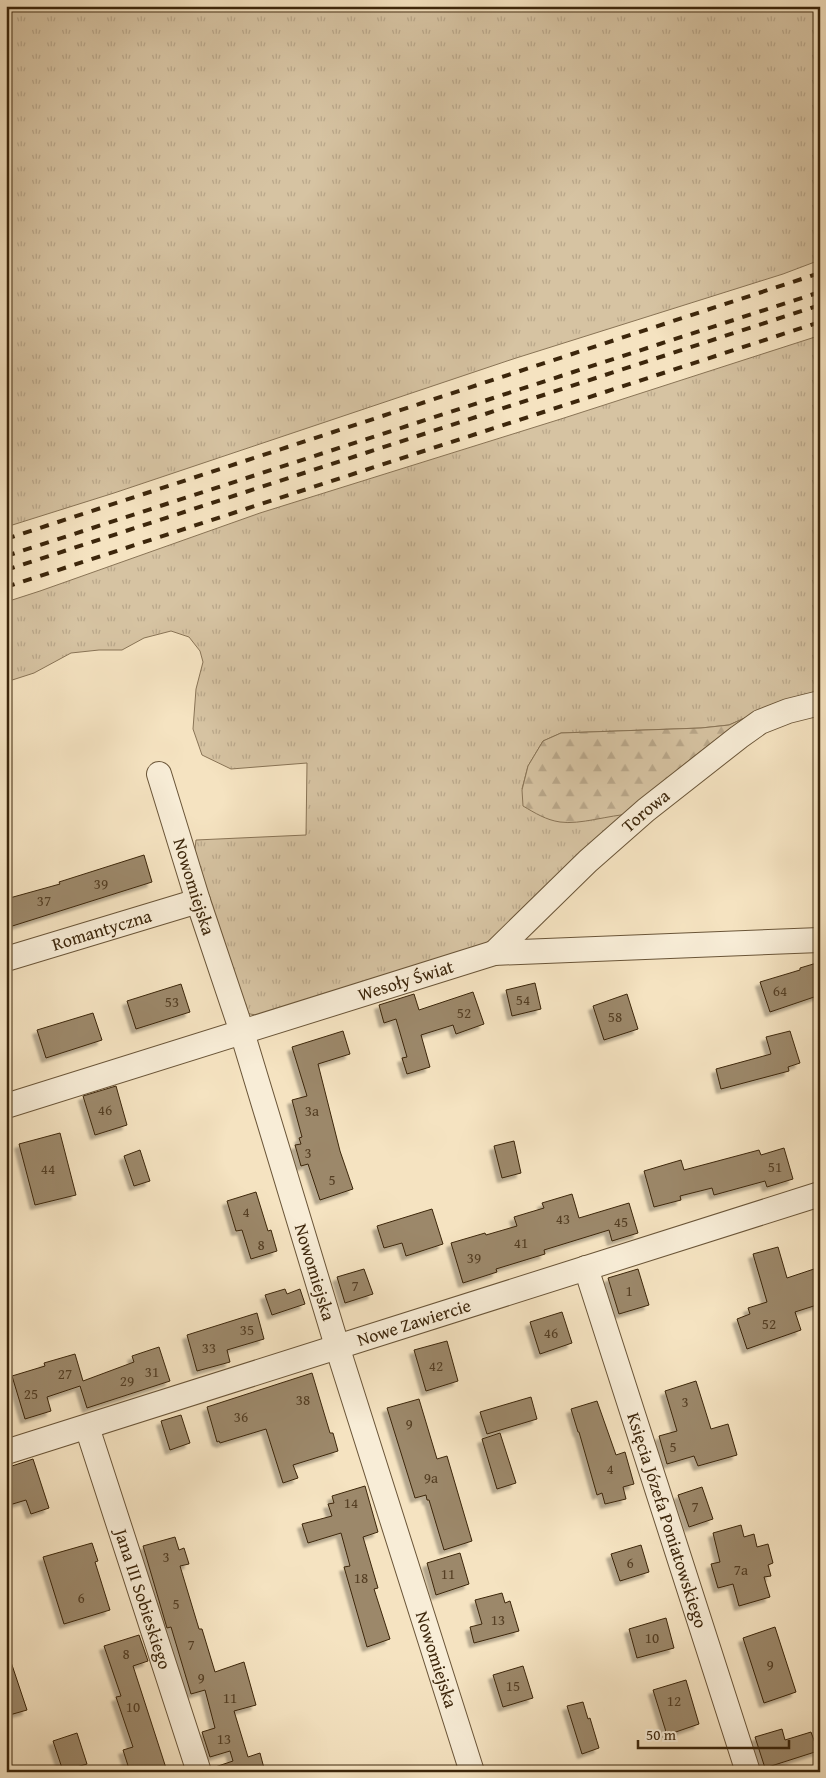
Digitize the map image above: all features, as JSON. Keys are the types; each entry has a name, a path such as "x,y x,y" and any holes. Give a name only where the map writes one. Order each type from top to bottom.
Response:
{"street":[{"name":"Torowa","path":"494,953 588,860 646,810 739,737 767,719 788,711 820,703"},
{"name":"Nowomiejska","path":"159,774 198,901 242,1032 337,1346 472,1772"},
{"name":"Romantyczna","path":"6,959 198,901"},
{"name":"Wesoły Świat","path":"6,1106 494,953 820,940"},
{"name":"Nowe Zawiercie","path":"6,1452 820,1194"},
{"name":"Księcia Józefa Poniatowskiego","path":"586,1268 748,1772"},
{"name":"Jana III Sobieskiego","path":"87,1426 199,1772"}],"green space":[{"path":"6,6 820,6 820,260 783,274 513,359 114,493 6,527"},
{"path":"815,337 820,338 820,696 765,709 729,725 701,728 561,733 543,741 528,766 522,789 586,820 615,814 631,814 503,936 479,947 263,1016 250,1014 242,1009 199,871 195,849 196,840 306,835 307,763 231,769 202,755 193,729 196,689 203,662 200,651 189,637 171,631 144,638 122,650 71,653 34,673 6,682 6,602 260,513"},
{"path":"747,717 686,762 631,814 568,823 545,818 523,806 522,790 528,766 543,741 561,733 701,728 729,725"}],"building":[{"path":"144,855 152,882 6,928 6,899 60,884 59,882"},
{"path":"820,962 820,995 770,1012 760,982"},
{"path":"535,983 541,1009 512,1016 506,990"},
{"path":"181,984 190,1012 136,1029 127,1001"},
{"path":"473,992 484,1024 456,1034 453,1025 421,1035 430,1067 407,1074 402,1058 407,1057 396,1019 384,1023 379,1005 414,994 419,1010"},
{"path":"627,994 638,1029 604,1040 593,1006"},
{"path":"93,1013 102,1040 46,1058 37,1030"},
{"path":"343,1031 350,1054 318,1064 340,1151 353,1189 320,1200 308,1164 301,1166 295,1145 301,1144 299,1138 302,1137 292,1100 307,1096 292,1047"},
{"path":"790,1031 800,1063 788,1067 789,1071 721,1089 716,1069 771,1054 766,1037"},
{"path":"116,1086 127,1125 95,1135 83,1096"},
{"path":"60,1133 76,1195 35,1205 19,1144"},
{"path":"514,1141 521,1173 502,1178 494,1146"},
{"path":"784,1148 793,1179 767,1187 765,1181 714,1195 712,1188 680,1196 681,1200 654,1207 644,1171 681,1160 684,1170 759,1150 761,1155"},
{"path":"140,1150 150,1181 134,1186 124,1156"},
{"path":"256,1192 268,1231 271,1230 277,1251 251,1259 242,1230 236,1231 227,1201"},
{"path":"572,1194 579,1218 629,1203 638,1233 612,1241 609,1230 544,1250 545,1254 496,1269 497,1272 463,1283 451,1243 517,1226 514,1217 544,1208 542,1203"},
{"path":"432,1209 443,1244 406,1256 402,1243 384,1248 377,1226"},
{"path":"778,1247 787,1278 820,1267 820,1304 795,1312 801,1330 747,1349 737,1319 750,1314 748,1308 767,1302 753,1254"},
{"path":"364,1269 373,1294 345,1303 337,1277"},
{"path":"638,1269 649,1305 619,1314 608,1278"},
{"path":"285,1289 287,1294 300,1289 305,1304 272,1315 265,1295"},
{"path":"562,1312 572,1343 540,1354 530,1322"},
{"path":"257,1313 264,1339 227,1350 230,1362 197,1371 187,1335"},
{"path":"447,1341 458,1381 426,1391 414,1350"},
{"path":"159,1347 170,1381 87,1408 80,1386 47,1397 51,1411 25,1419 12,1376 45,1366 44,1363 75,1354 83,1381 134,1362 132,1356"},
{"path":"312,1373 330,1433 333,1433 338,1451 293,1465 298,1478 283,1483 266,1429 220,1443 219,1441 217,1442 207,1407"},
{"path":"696,1381 711,1429 728,1424 737,1455 698,1466 694,1456 667,1464 659,1436 677,1431 665,1391"},
{"path":"531,1397 537,1419 487,1434 480,1412"},
{"path":"419,1399 437,1459 447,1456 472,1541 444,1550 429,1500 427,1500 426,1495 415,1498 387,1408"},
{"path":"597,1401 616,1455 625,1452 634,1484 623,1487 626,1499 605,1504 602,1493 597,1495 571,1409"},
{"path":"181,1415 190,1443 170,1450 161,1421"},
{"path":"500,1433 516,1483 497,1489 482,1439"},
{"path":"33,1459 49,1508 31,1514 26,1500 6,1506 6,1468"},
{"path":"365,1486 378,1532 363,1537 378,1588 374,1589 390,1639 367,1647 344,1567 350,1566 341,1533 308,1543 302,1524 332,1516 328,1504 334,1503 332,1496"},
{"path":"702,1487 713,1519 689,1527 678,1495"},
{"path":"741,1525 744,1537 754,1534 757,1547 768,1544 773,1563 768,1565 771,1576 764,1577 770,1597 739,1606 733,1584 718,1588 711,1564 720,1562 713,1533"},
{"path":"175,1537 179,1550 184,1548 189,1564 180,1566 199,1629 202,1629 215,1672 244,1662 256,1705 234,1711 248,1757 260,1753 265,1772 213,1772 212,1768 233,1761 230,1751 210,1757 202,1732 215,1728 205,1690 191,1694 171,1627 167,1628 143,1546"},
{"path":"92,1543 98,1561 95,1562 110,1610 64,1624 43,1557"},
{"path":"641,1545 649,1572 620,1581 611,1554"},
{"path":"460,1553 469,1584 436,1595 427,1563"},
{"path":"502,1593 505,1603 510,1601 519,1631 474,1643 470,1627 482,1624 475,1600"},
{"path":"666,1618 674,1648 637,1658 629,1629"},
{"path":"775,1627 796,1692 764,1703 743,1638"},
{"path":"139,1635 148,1661 133,1666 166,1768 153,1772 130,1772 123,1750 133,1747 116,1697 121,1696 104,1646"},
{"path":"10,1659 27,1710 6,1716 6,1660"},
{"path":"523,1666 533,1698 503,1707 493,1675"},
{"path":"686,1680 699,1724 667,1735 653,1690"},
{"path":"583,1702 599,1748 582,1754 567,1706"},
{"path":"782,1729 785,1740 811,1732 818,1751 765,1768 755,1737"},
{"path":"77,1733 87,1764 63,1771 53,1741"}],"railway":[{"path":"6,539 820,273"},
{"path":"6,556 820,292"},
{"path":"6,570 820,305"},
{"path":"6,587 820,322"}]}
